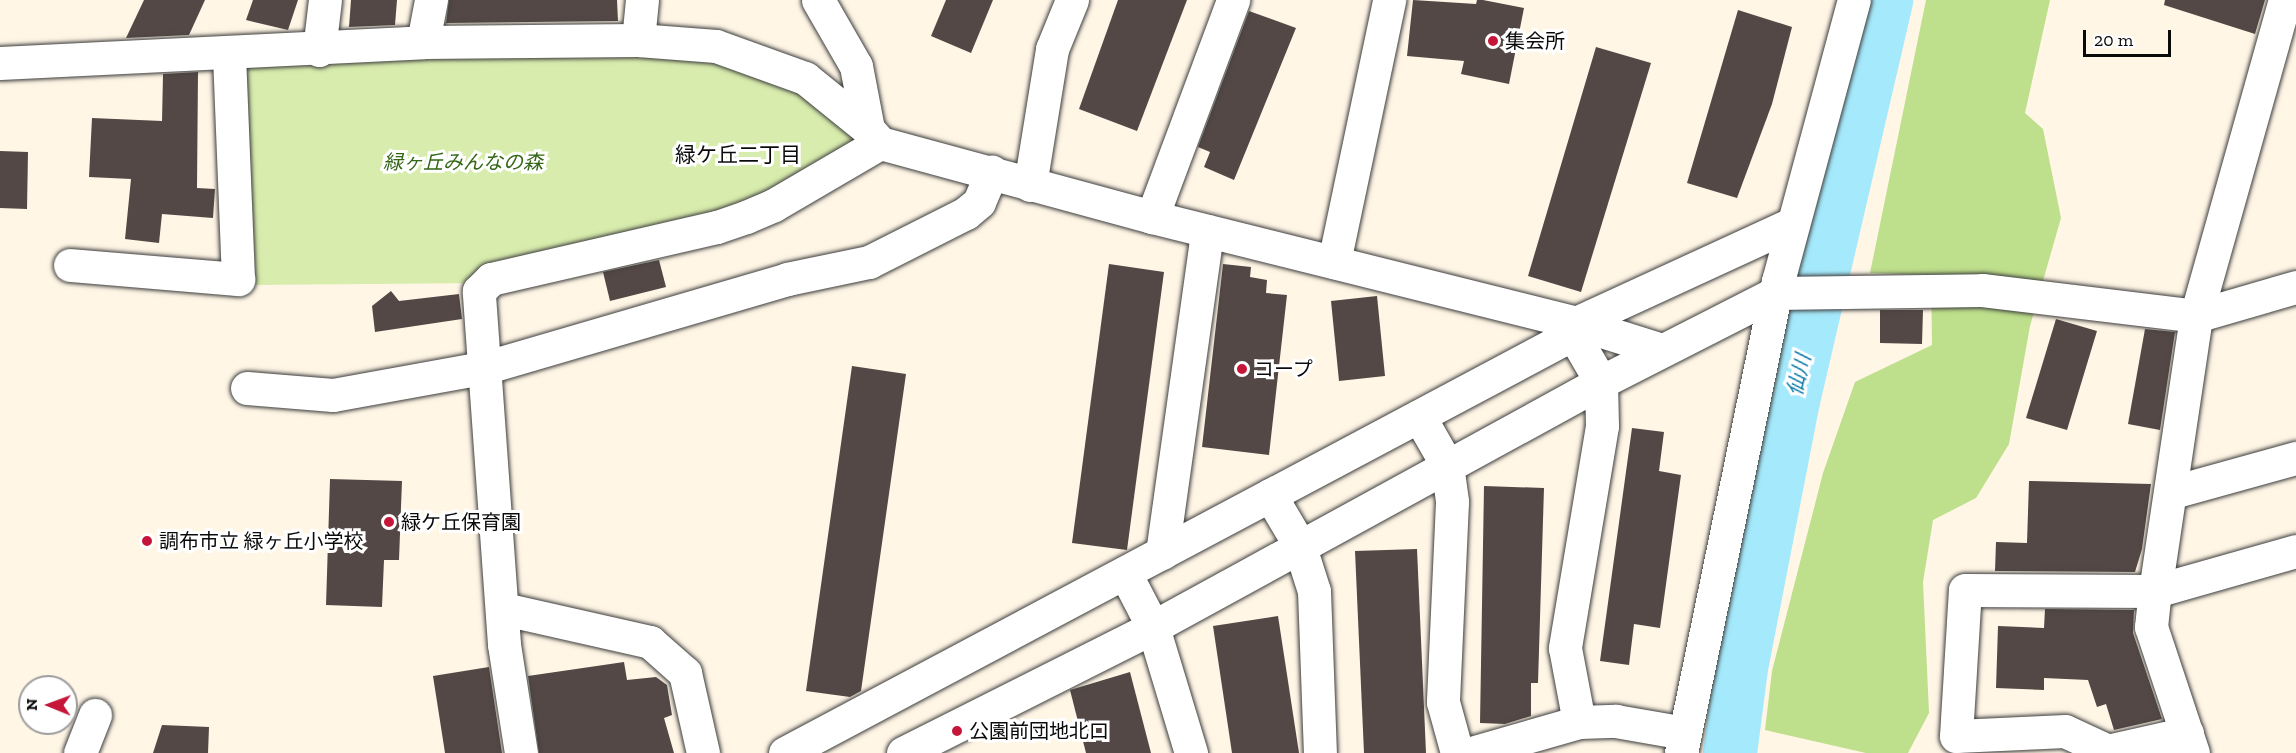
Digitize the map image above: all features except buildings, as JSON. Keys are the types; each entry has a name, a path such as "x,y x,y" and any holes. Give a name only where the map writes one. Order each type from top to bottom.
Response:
{"street":[{"path":"319,50 325,0"},
{"path":"423,42 430,0"},
{"path":"638,40 642,0"},
{"path":"818,0 856,66 874,136"},
{"path":"1030,185 1052,49 1072,0"},
{"path":"1152,218 1233,0"},
{"path":"1334,262 1389,0"},
{"path":"1490,751 1579,722 1616,721 1692,748 1789,293 1793,223 1854,0"},
{"path":"2285,0 2196,316 2173,492 2155,591 2151,627 2190,743 2108,751 2065,731 1956,736 1965,590 2155,591 2296,551"},
{"path":"0,63 319,50 423,42 638,40 716,46 780,67 822,90 874,136 1030,185 1152,218 1334,262 1662,350"},
{"path":"70,265 238,279 229,54"},
{"path":"521,753 504,644 504,609 487,367 479,291 491,279 717,227 774,205 874,136"},
{"path":"247,388 333,395 487,367 787,279 869,262 966,213 979,202 992,172"},
{"path":"785,753 1419,416 1574,328 1793,223"},
{"path":"1162,553 1207,231"},
{"path":"903,753 1153,627 1299,544 1662,350 1789,293 1982,290 2196,316 2296,287"},
{"path":"1574,328 1601,382 1602,426 1565,648 1579,722"},
{"path":"1419,416 1447,465 1452,502 1443,702 1457,753"},
{"path":"2173,492 2296,458"},
{"path":"1270,495 1299,544 1314,591 1320,753"},
{"path":"1125,573 1153,627 1191,753"},
{"path":"504,609 650,642 686,673 703,753"},
{"path":"80,753 95,715"}],"green space":[{"path":"1926,0 2050,0 2025,113 2043,129 2061,218 2030,326 2009,444 1976,498 1933,520 1923,582 1929,713 1908,753 1866,753 1765,730 1772,671 1823,473 1855,382 1932,345 1931,275 1870,273"},
{"name":"緑ヶ丘みんなの森","path":"716,46 868,129 774,205 486,283 244,285 229,54"}],"waterway":[{"name":"仙川","path":"1730,753 1741,668 1793,401 1886,0"}],"place":[{"name":"集会所","path":"1493,41"},
{"name":"コープ","path":"1242,369"},
{"name":"緑ケ丘保育園","path":"389,522"},
{"name":"調布市立 緑ヶ丘小学校","path":"147,541"},
{"name":"公園前団地北口","path":"957,731"}],"district":[{"name":"緑ケ丘二丁目","path":"738,155"}]}
